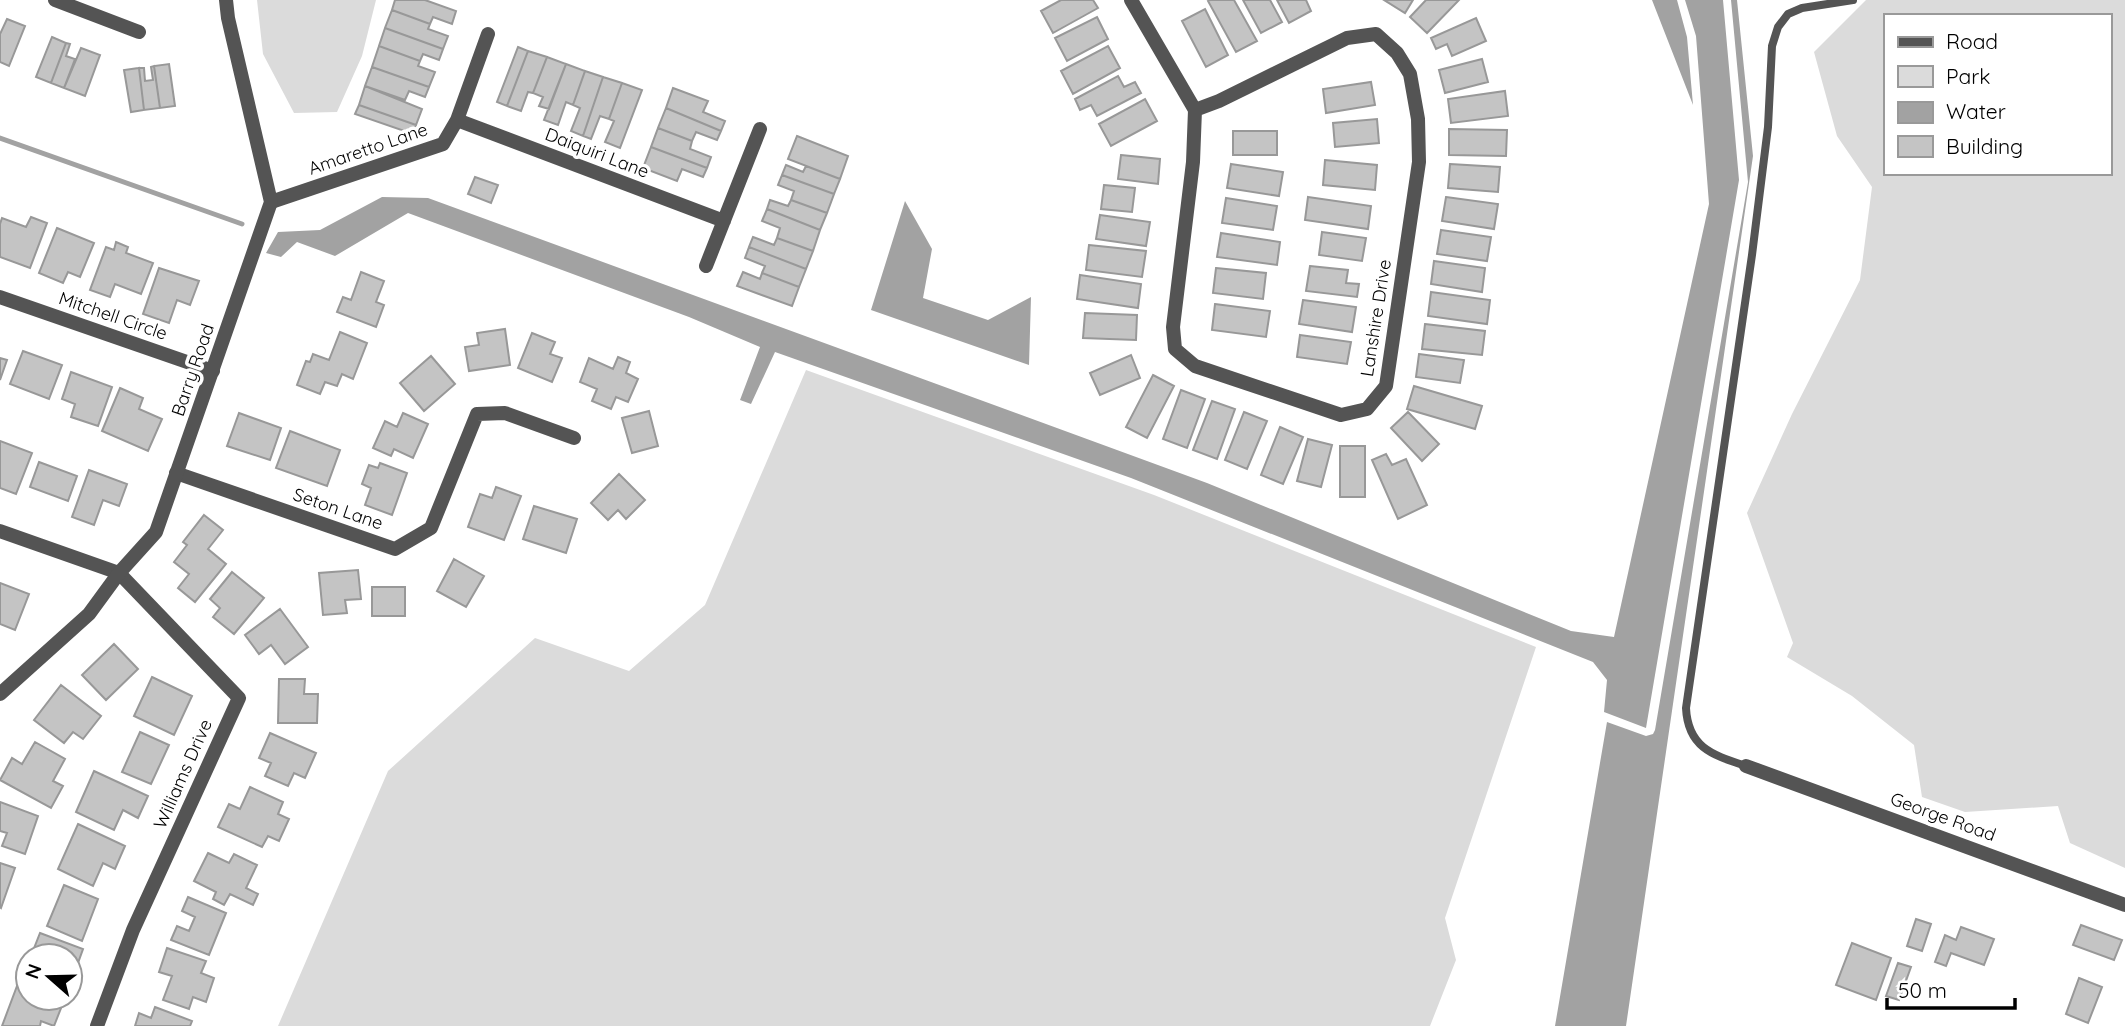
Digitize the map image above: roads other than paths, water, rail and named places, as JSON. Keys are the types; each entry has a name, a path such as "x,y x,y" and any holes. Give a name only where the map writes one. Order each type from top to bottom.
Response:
{"street":[{"path":"55,0 139,32"},
{"path":"226,0 271,202"},
{"path":"1131,0 1195,110"},
{"name":"Amaretto Lane","path":"271,202 443,144 457,120 488,34"},
{"name":"Lanshire Drive","path":"1376,34 1397,52 1404,63 1410,74 1418,119 1419,162 1386,386 1367,409 1341,415 1195,366 1175,349 1173,327 1194,162 1195,110 1219,101 1347,38 1376,34"},
{"name":"Daiquiri Lane","path":"457,120 724,222"},
{"path":"706,266 760,129"},
{"name":"Barry Road","path":"0,694 89,614 119,573 156,532 271,202"},
{"name":"Mitchell Circle","path":"0,297 213,371"},
{"name":"Seton Lane","path":"176,473 395,549 430,528 477,414 505,413 574,438"},
{"path":"0,531 119,573"},
{"name":"Williams Drive","path":"97,1026 133,930 239,698 119,573"},
{"name":"George Road","path":"1746,766 2125,905"}],"lane":[{"path":"1746,766 1721,758 1701,747 1687,725 1686,708 1752,255 1768,127 1772,46 1778,27 1788,14 1802,8 1853,0"}],"water":[{"path":"1652,0 1677,0 1687,37 1693,105"},
{"path":"1685,0 1723,0 1739,180 1646,728 1604,712 1607,680 1593,662 1131,478 775,352 751,404 740,400 760,347 689,317 408,213 335,256 297,242 281,257 266,253 278,232 320,230 382,197 428,198 1207,483 1571,631 1614,637 1709,204 1696,36"},
{"path":"1731,0 1737,0 1753,156 1626,1026 1555,1026 1607,722 1646,736 1653,734 1655,730 1748,182"},
{"path":"905,201 932,249 923,298 988,320 1031,297 1029,365 871,310"}],"waterway":[{"path":"0,138 242,224"}]}
